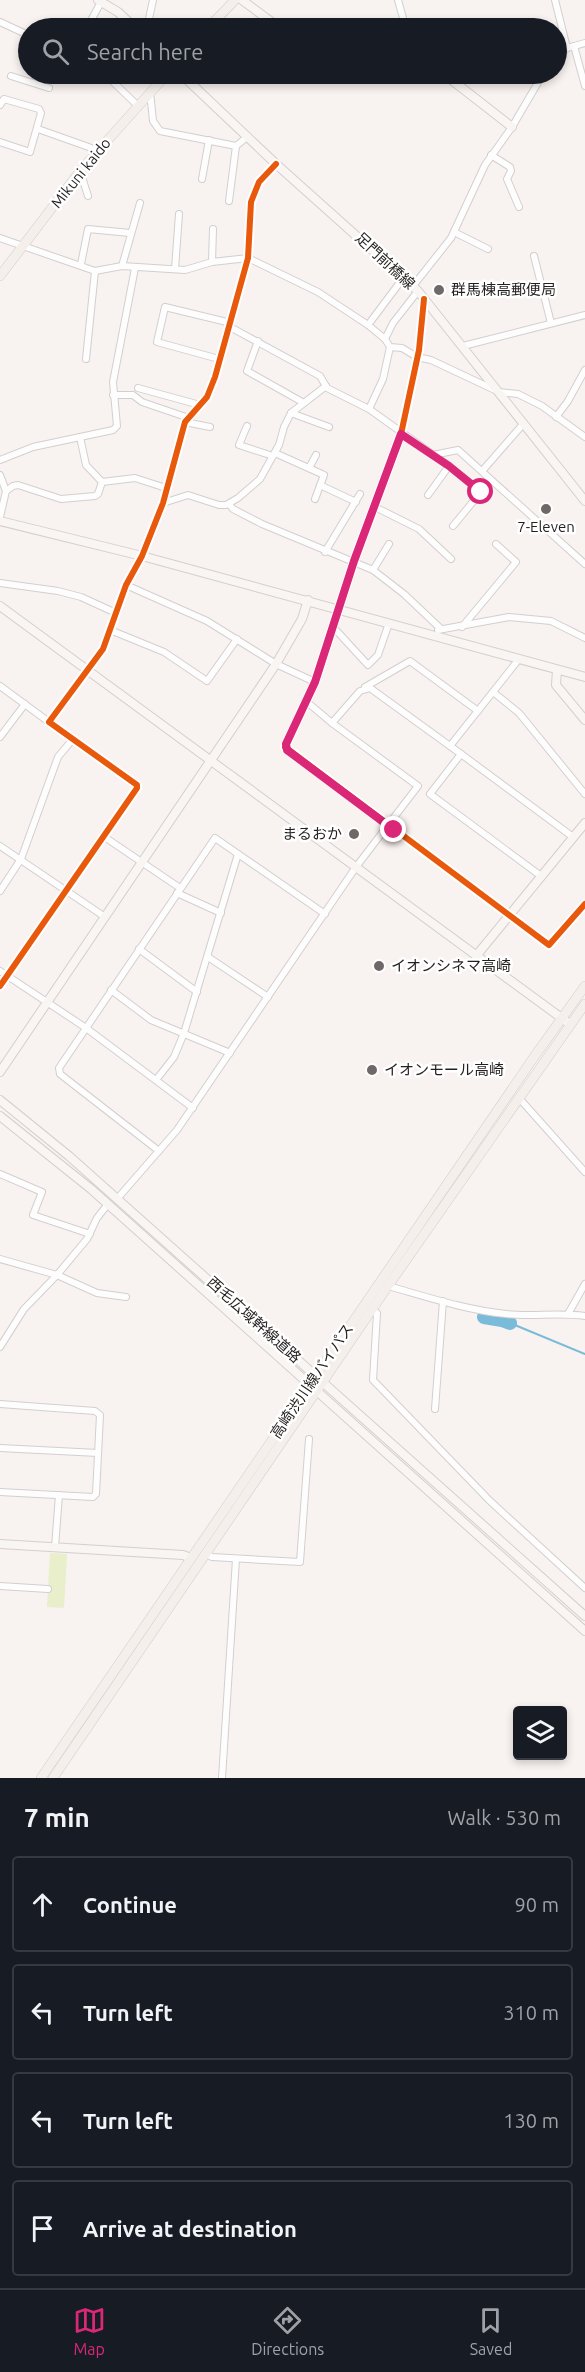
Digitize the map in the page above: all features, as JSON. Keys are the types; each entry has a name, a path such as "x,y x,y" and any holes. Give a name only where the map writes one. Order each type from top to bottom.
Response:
{"main road":[{"path":"217,18 234,0"},
{"name":"Mikuni kaido","path":"0,276 80,171 158,84"},
{"name":"高崎渋川線バイパス","path":"52,1778 519,1098 585,986"},
{"name":"高崎渋川線バイパス","path":"41,1778 316,1375 565,1021 585,1004"}],"street":[{"path":"149,18 153,0"},
{"path":"242,0 264,18"},
{"path":"398,0 403,18"},
{"path":"555,0 561,18"},
{"path":"92,18 100,1 124,18"},
{"path":"0,22 18,30"},
{"path":"567,38 585,86"},
{"path":"567,49 585,43"},
{"path":"11,76 18,78"},
{"path":"38,84 49,88"},
{"path":"116,84 138,105"},
{"name":"足門前橋線","path":"191,84 276,164 416,289 585,501"},
{"path":"457,84 512,127"},
{"path":"385,339 393,323 442,253 491,155 512,127 537,84"},
{"path":"150,92 153,121 160,131 236,146"},
{"path":"0,105 4,99 39,109 41,113 30,152 0,142"},
{"path":"38,129 98,150"},
{"path":"229,201 236,146 247,137"},
{"path":"202,179 209,140"},
{"path":"491,155 510,167 511,171 507,179 519,207"},
{"path":"49,722 104,649 126,585 142,556 163,503 187,420 211,387 248,258 251,202 259,182 276,164"},
{"path":"80,171 88,196"},
{"path":"122,266 140,203"},
{"path":"175,269 179,214"},
{"path":"81,264 88,229 130,233"},
{"path":"212,262 213,229"},
{"path":"454,232 488,249"},
{"path":"0,238 22,247 81,264 95,271 122,266 184,270 212,262 248,258 318,292 385,339 390,347 383,380 369,409"},
{"path":"534,256 551,323"},
{"path":"0,460 33,447 113,430 117,426 113,395 116,361 135,268"},
{"path":"86,358 95,271"},
{"path":"368,325 404,277"},
{"path":"424,299 417,357 401,434 354,561 315,682 285,747 549,945 585,904"},
{"path":"219,359 157,342 165,307 230,325 320,376 326,386 369,409 449,466 481,492 453,525"},
{"path":"463,346 585,315"},
{"path":"258,341 247,371 304,403"},
{"path":"390,347 402,348 417,357 431,360 499,392 518,394 542,406 585,437"},
{"path":"556,417 568,401 585,370"},
{"path":"163,503 188,495 219,505 229,504 260,479 274,454 291,413 326,386"},
{"path":"138,388 200,405"},
{"path":"113,395 133,395 142,402 210,427"},
{"path":"291,413 329,427"},
{"path":"483,470 524,423"},
{"path":"247,426 239,445 274,454 324,475 315,499"},
{"path":"80,437 86,465 102,482"},
{"path":"433,455 458,450 483,470 585,564"},
{"path":"309,468 316,455"},
{"path":"428,495 449,466"},
{"path":"0,476 6,491 0,519 389,623 437,632 519,659 585,677"},
{"path":"102,482 135,478 166,488"},
{"path":"6,491 18,485 61,499 95,496 102,482"},
{"path":"320,485 356,502"},
{"path":"325,552 360,494"},
{"path":"229,504 233,509 252,519 325,552 373,570 404,594 437,632"},
{"path":"374,506 419,529 451,559"},
{"path":"373,570 389,544"},
{"path":"462,627 516,562 496,544"},
{"path":"0,584 58,591 81,597 116,614"},
{"path":"126,585 207,621 276,664 315,682"},
{"path":"0,1072 276,664 302,619 308,600"},
{"path":"0,606 565,1021"},
{"path":"437,632 509,617 551,621 585,638"},
{"path":"334,628 368,665 378,655 389,623"},
{"path":"110,630 164,652 207,681 237,639"},
{"path":"450,746 519,659"},
{"path":"332,723 365,688 410,661 478,711"},
{"path":"557,670 556,685 585,720"},
{"path":"0,686 137,785 0,986"},
{"path":"365,688 374,689 573,837"},
{"path":"493,692 519,713 585,794"},
{"path":"117,1199 193,1108 356,867 418,786 307,702"},
{"path":"0,737 25,704"},
{"path":"0,891 21,859 58,757 73,739"},
{"path":"461,754 430,794 541,876"},
{"path":"476,956 585,823"},
{"path":"104,836 178,890 221,913"},
{"path":"159,1151 60,1074 59,1068 214,838 325,914"},
{"path":"0,846 105,917"},
{"path":"156,1080 174,1058 184,1033 238,854"},
{"path":"139,949 197,992"},
{"path":"208,957 268,996"},
{"path":"0,971 86,1028 193,1108"},
{"path":"111,990 151,1020 230,1053"},
{"path":"519,1098 585,1172"},
{"name":"西毛広域幹線道路","path":"0,1100 69,1156 585,1616"},
{"name":"西毛広域幹線道路","path":"0,1116 108,1204 585,1631"},
{"path":"0,1174 42,1192 33,1215 90,1234"},
{"path":"0,1347 24,1309 57,1275 90,1234 97,1218 108,1204"},
{"path":"0,1259 57,1275 97,1293 126,1297"},
{"path":"568,1314 585,1284"},
{"path":"388,1286 492,1313 585,1316"},
{"path":"435,1409 442,1301"},
{"path":"372,1309 377,1313 373,1380 490,1501 585,1588"},
{"path":"0,1404 97,1411 100,1415 96,1494 93,1497 0,1492"},
{"path":"206,1554 212,1557 300,1562 309,1439"},
{"path":"0,1448 98,1453"},
{"path":"55,1547 59,1496"},
{"path":"0,1544 183,1554 191,1558"},
{"path":"222,1778 236,1559"},
{"path":"577,1580 585,1581"},
{"path":"0,1586 48,1588"}],"green space":[{"path":"50,1553 67,1554 64,1608 47,1607"}],"waterway":[{"path":"484,1317 510,1323"},
{"path":"510,1323 585,1354"}],"cycle path":[{"path":"0,986 137,788 137,785 49,722 103,649 126,585 142,556 163,503 185,422 207,397 215,377 248,258 251,202 259,182 276,164"},
{"path":"424,299 419,350 401,434 354,561 315,682 285,747 549,945 585,904"}],"place":[{"name":"群馬棟高郵便局","path":"439,290"},
{"name":"7-Eleven","path":"546,509"},
{"name":"まるおか","path":"354,834"},
{"name":"イオンシネマ高崎","path":"379,966"},
{"name":"イオンモール高崎","path":"372,1070"}],"route":[{"path":"394,830 285,747 315,682 354,561 401,434 449,466 481,492"}]}
